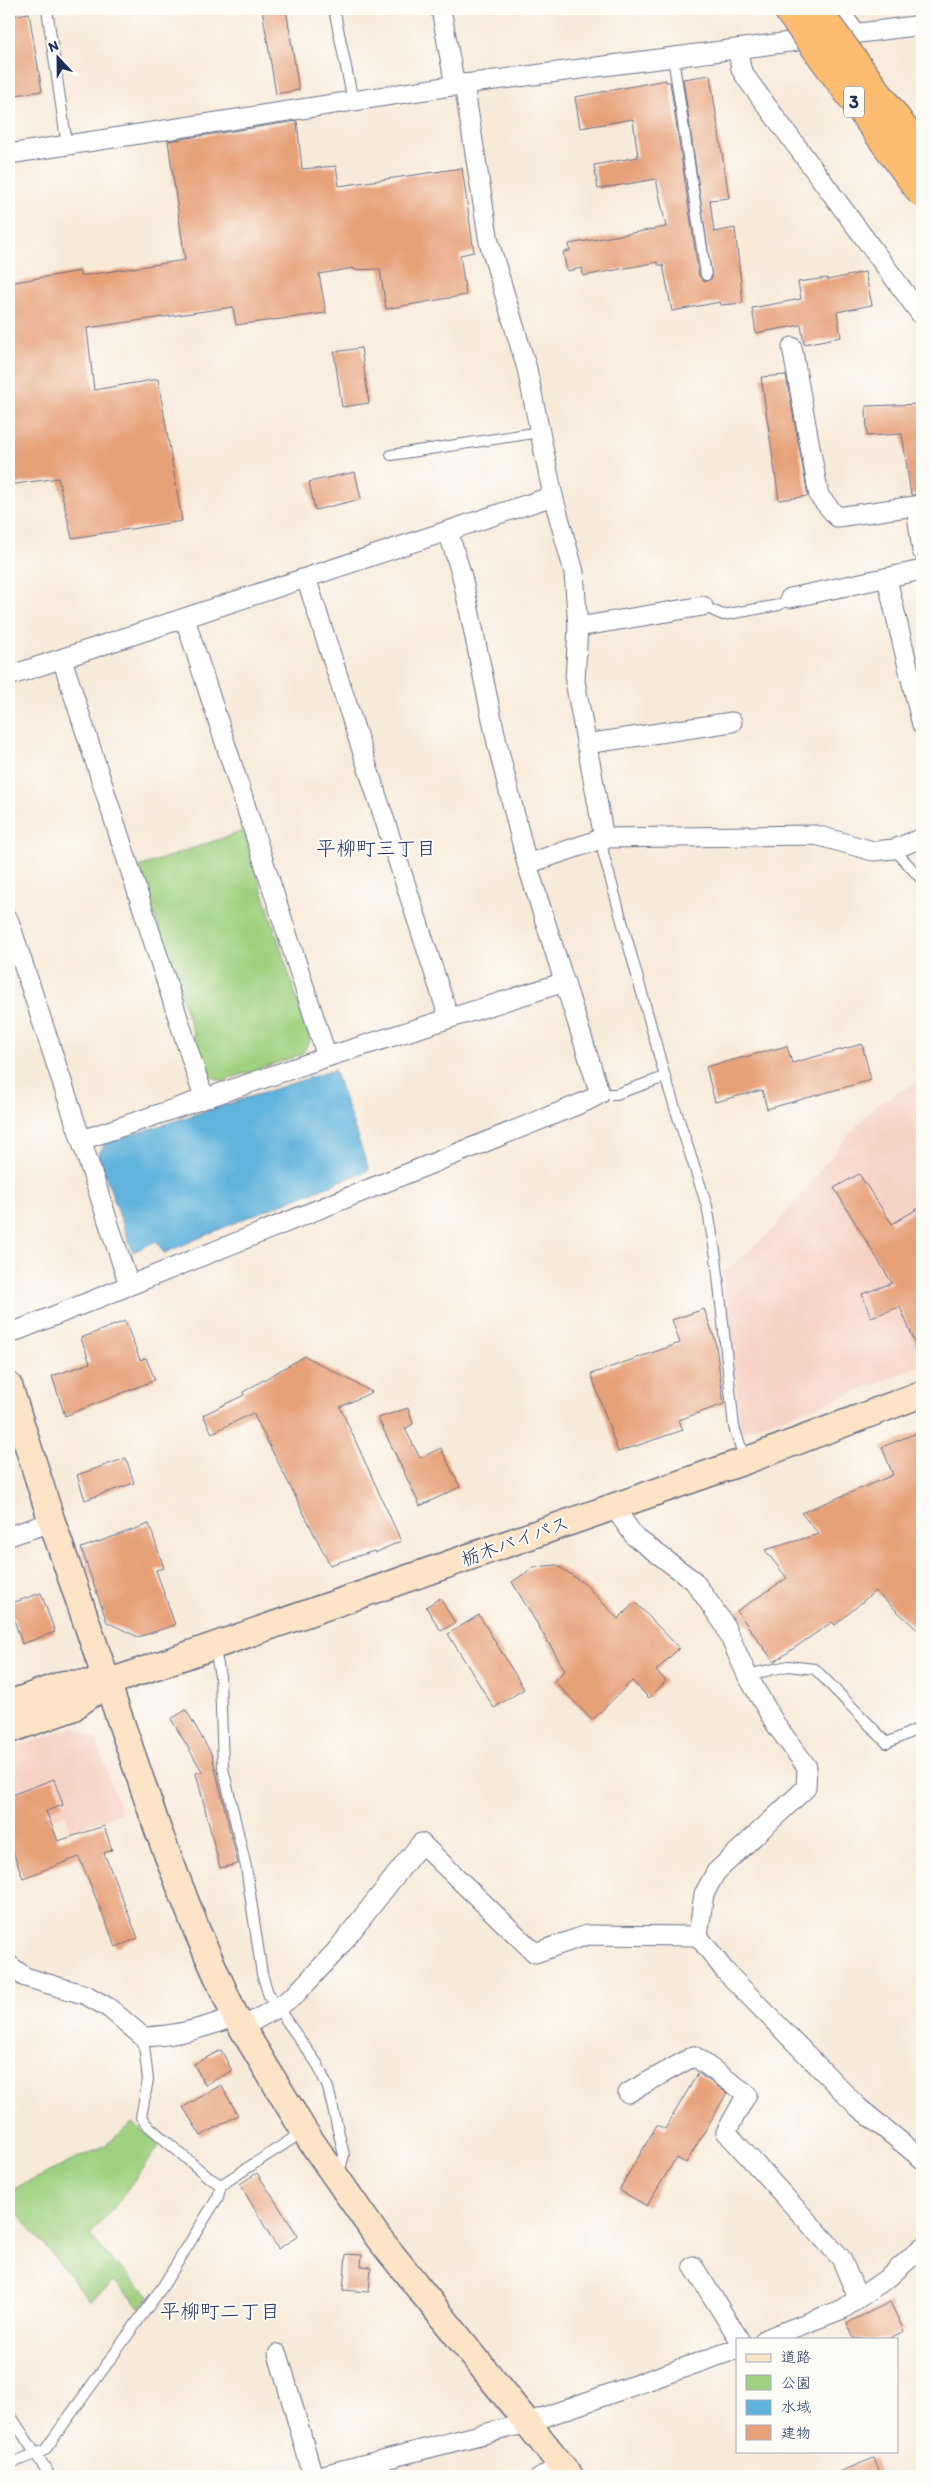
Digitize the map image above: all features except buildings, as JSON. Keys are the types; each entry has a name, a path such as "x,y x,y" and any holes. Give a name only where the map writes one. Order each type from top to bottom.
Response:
{"main road":[{"name":"3","path":"787,9 922,194"},
{"path":"816,9 922,153"}],"street":[{"path":"441,9 460,85 488,242 527,369 553,496 574,572 578,627 575,682 604,838"},
{"path":"838,9 856,34"},
{"path":"9,154 460,85 922,24 919,9"},
{"path":"738,49 741,69 747,79 922,316"},
{"path":"792,347 819,496 837,516 919,505 922,551"},
{"path":"9,676 553,496"},
{"path":"9,1334 588,1101 600,1094 527,864 497,743 462,576 448,531"},
{"path":"790,598 887,579 922,570"},
{"path":"306,578 449,1018"},
{"path":"887,579 921,717"},
{"path":"578,627 704,606"},
{"path":"185,619 327,1057"},
{"path":"62,659 204,1098"},
{"path":"586,744 732,722"},
{"path":"527,864 604,838 816,835 873,851 894,849 922,838"},
{"path":"9,921 129,1285"},
{"path":"82,1140 327,1057 565,982"},
{"path":"9,1386 52,1522 165,1849 197,1931 238,2022 304,2131 377,2236 564,2469"},
{"name":"栃木バイパス","path":"9,1730 72,1708 107,1684 211,1646 745,1461 922,1394"},
{"path":"613,1506 635,1537 676,1565 694,1581 724,1624 747,1675 776,1725 808,1767 806,1788 716,1872 704,1894 698,1936 726,1972 858,2107 922,2159"},
{"path":"9,1536 52,1522"},
{"name":"栃木バイパス","path":"9,1704 64,1684 107,1684"},
{"path":"9,1965 24,1976 86,1995 109,2008 143,2037 160,2036 217,2024 238,2022 278,2007 294,1995 336,1951 420,1843 535,1953 587,1935 698,1936"},
{"path":"628,2093 694,2056 747,2094 726,2132 840,2258 858,2298"},
{"path":"768,2338 843,2309 889,2277 922,2247"},
{"path":"693,2266 738,2338"},
{"path":"319,2476 528,2423 736,2349"},
{"path":"278,2354 313,2476"}],"lane":[{"path":"47,9 67,146"},
{"path":"334,9 353,101"},
{"path":"673,56 706,275"},
{"path":"391,456 540,432"},
{"path":"704,606 722,615 779,605 790,598"},
{"path":"604,838 603,852 665,1077 707,1206 716,1257 734,1427 745,1461"},
{"path":"894,849 922,880"},
{"path":"600,1094 616,1094 665,1077"},
{"path":"211,1646 217,1660 220,1676 223,1768 244,1858 262,1974 269,1996 318,2065 328,2088 344,2155 336,2179"},
{"path":"747,1675 788,1666 815,1669 887,1743 922,1727"},
{"path":"143,2037 148,2080 141,2117 146,2124 208,2177 221,2184"},
{"path":"9,2464 37,2455 45,2450 162,2286 218,2197 221,2184 304,2131"},
{"path":"9,2413 50,2476"},
{"path":"535,2476 564,2469"}],"shaded area":[{"path":"922,1079 922,1365 830,1402 741,1431 722,1274 770,1233 847,1137 875,1106"},
{"path":"73,1727 96,1738 121,1813 70,1831 65,1814 9,1831 9,1749"}],"green space":[{"path":"243,831 310,1040 302,1054 223,1081 207,1075 139,867"},
{"path":"132,2123 160,2144 113,2209 90,2235 113,2262 150,2295 140,2308 114,2281 90,2301 14,2208 9,2191 106,2145"}],"water":[{"path":"334,1070 369,1170 248,1217 164,1253 156,1241 133,1252 98,1155 106,1143"}],"district":[{"name":"平柳町三丁目","path":"376,848"},
{"name":"平柳町二丁目","path":"220,2311"}]}
